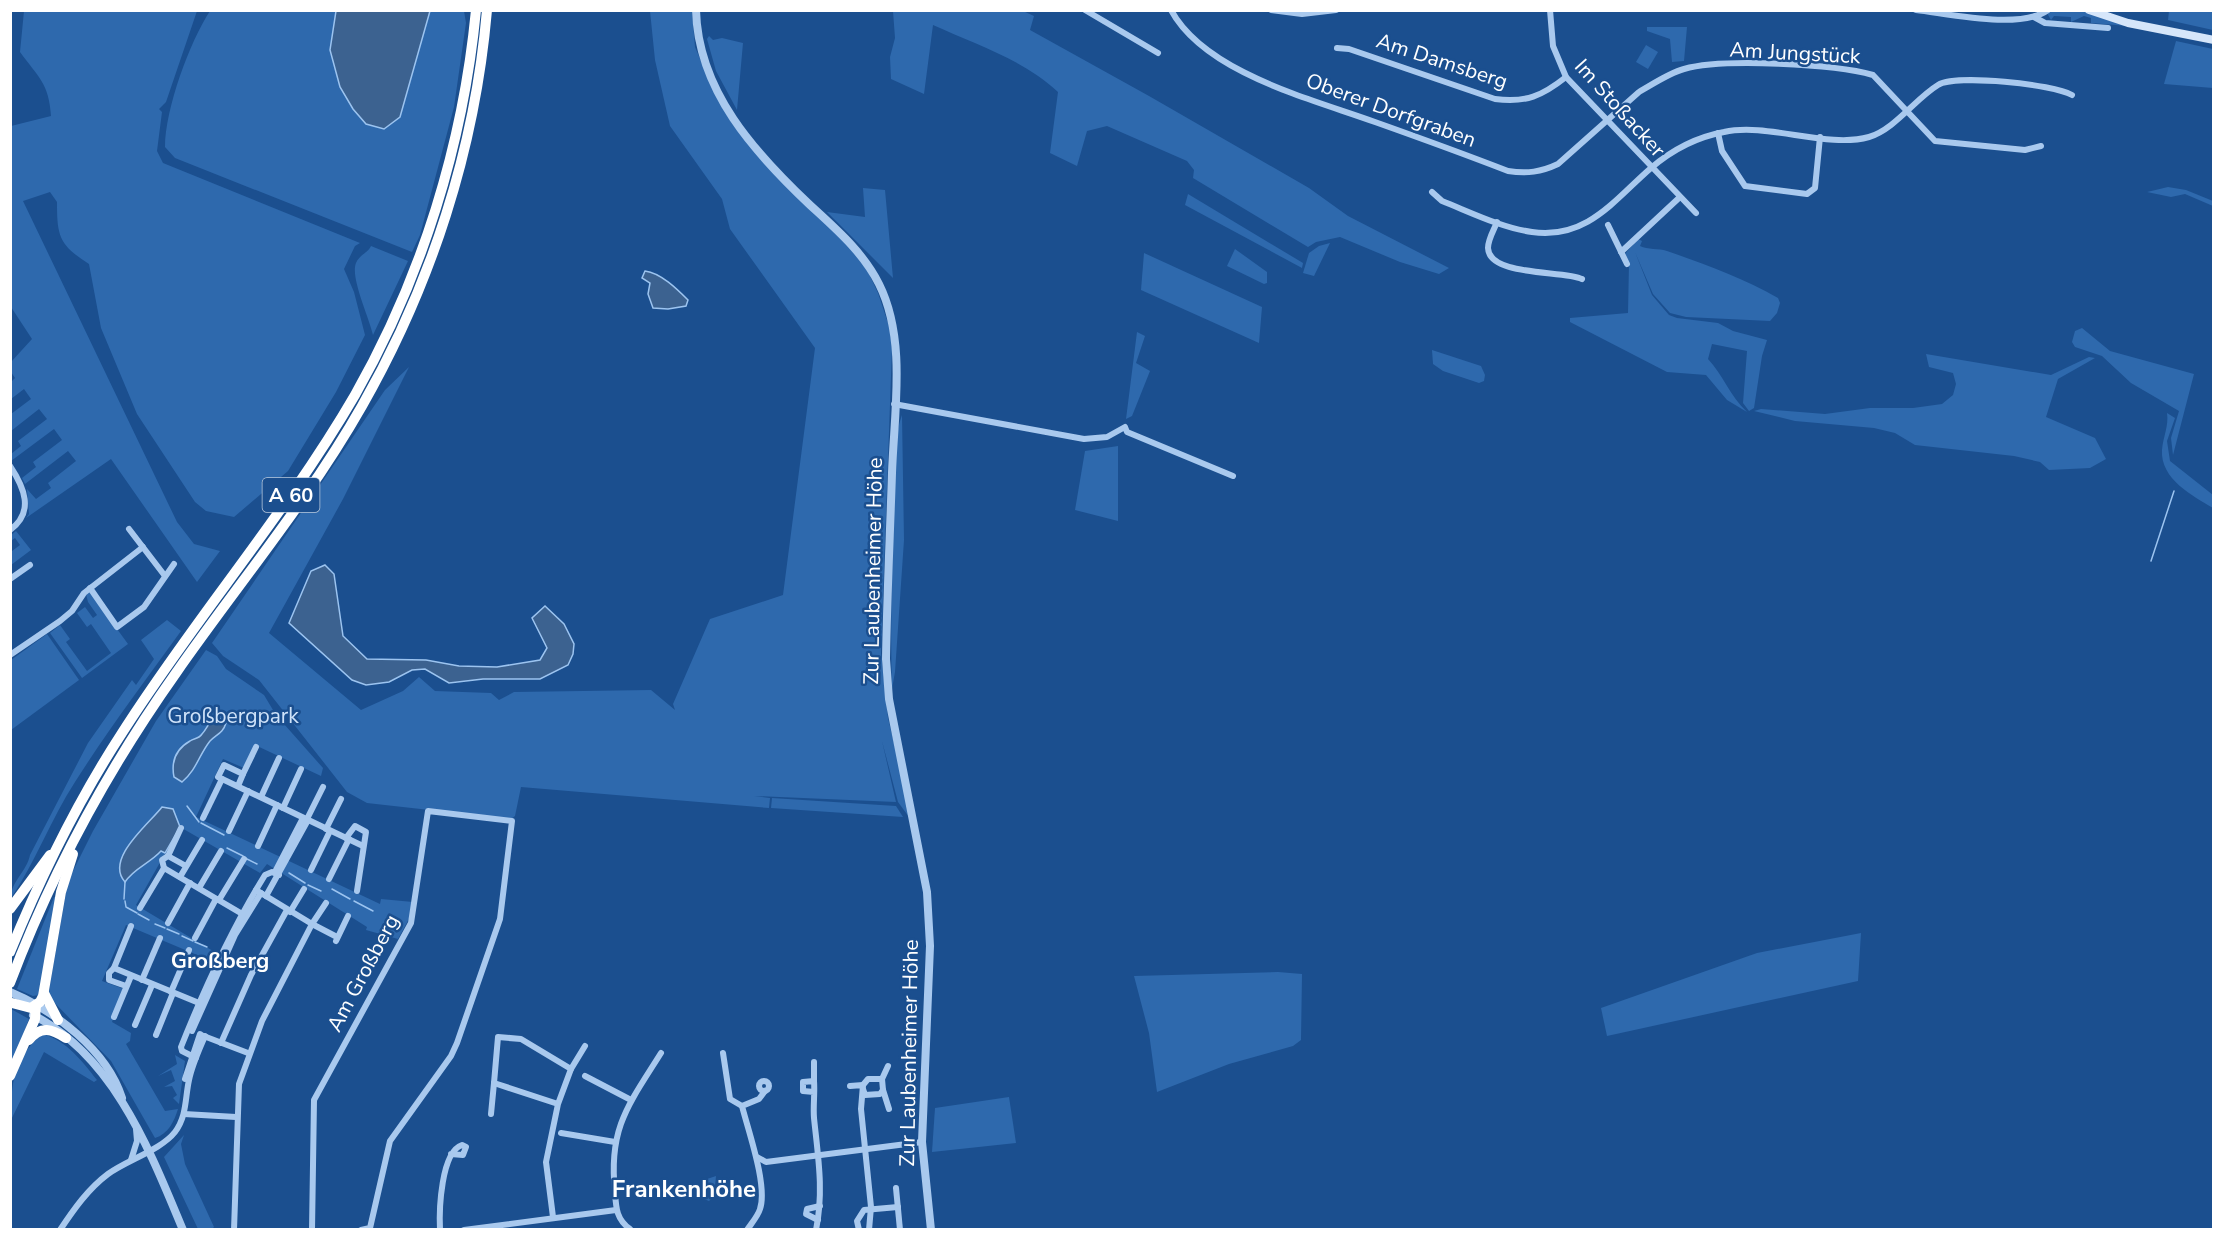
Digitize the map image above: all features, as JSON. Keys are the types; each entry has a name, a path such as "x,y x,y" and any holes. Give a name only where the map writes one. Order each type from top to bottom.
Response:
{"highway":[{"name":"A 60","path":"10,952 57,849 122,732 281,509 333,431 392,323 418,260 456,137 474,29 474,10"},
{"name":"A 60","path":"11,980 39,912 84,819 150,710 289,518 335,450 381,370 429,264 447,214 466,142 480,68 487,10"},
{"path":"10,1076 44,993 62,892 84,819"},
{"path":"10,909 44,860 57,849"},
{"path":"44,993 58,1020"},
{"path":"11,999 36,1011"},
{"path":"23,1047 33,1035 43,1030 54,1031 66,1038"}],"main road":[{"path":"2089,10 2128,22 2214,40"},
{"path":"2106,10 2161,28"}],"street":[{"name":"Zur Laubenheimer Höhe","path":"696,10 704,60 729,114 760,155 854,247 879,283 890,317 894,338 894,404 886,659 889,699 927,892 930,946 922,1142 931,1230"},
{"path":"1085,10 1158,53"},
{"name":"Oberer Dorfgraben","path":"1171,10 1179,24 1200,46 1259,80 1508,171 1532,173 1558,164 1606,120"},
{"path":"1271,10 1302,14 1336,10"},
{"name":"Im Stoßacker","path":"1550,10 1553,46 1566,77 1696,213"},
{"path":"1916,10 2016,20 2048,10"},
{"path":"2035,14 2045,23 2108,28"},
{"name":"Am Damsberg","path":"1336,48 1349,49 1495,99 1509,101 1540,96 1566,77"},
{"name":"Am Jungstück","path":"1606,120 1639,92 1683,69 1745,63 1873,75 1932,138 1939,142 2025,150 2040,146"},
{"path":"1432,192 1442,201 1497,222 1531,232 1547,233 1575,228 1611,208 1651,168 1684,145 1718,133 1751,130 1820,137 1865,138 1882,130 1938,85 1956,80 2041,86 2059,89 2072,95"},
{"path":"1718,133 1722,151 1745,186 1807,194 1815,188 1820,137"},
{"path":"1621,252 1680,197"},
{"path":"1497,222 1488,250 1490,256 1497,261 1544,274 1568,275 1582,279"},
{"path":"1608,225 1627,264"},
{"path":"894,404 1084,439 1107,437 1125,427 1127,432 1233,476"},
{"path":"10,466 25,494 21,519 10,530"},
{"path":"129,529 165,576"},
{"path":"10,655 60,621 72,611 90,588 143,547"},
{"path":"90,588 117,627 144,607 174,564"},
{"path":"10,579 30,566"},
{"path":"238,786 256,747"},
{"path":"261,797 279,758"},
{"path":"243,774 224,765 218,777 363,846"},
{"path":"258,846 301,769"},
{"path":"203,818 222,778"},
{"path":"194,1057 181,1048 200,1003 244,915 277,874 322,787"},
{"path":"229,831 248,791"},
{"path":"311,870 340,799"},
{"name":"Am Großberg","path":"312,1230 314,1100 411,923 428,811 512,821 500,919 457,1043 451,1056 390,1141 370,1228"},
{"path":"329,879 355,826 366,832 357,891"},
{"path":"140,908 164,868 162,860 168,856 181,828"},
{"path":"180,877 202,840"},
{"path":"199,888 220,851"},
{"path":"168,856 186,866"},
{"path":"195,938 244,859"},
{"path":"164,868 244,915"},
{"path":"261,893 268,873 277,874"},
{"path":"168,923 190,883"},
{"path":"221,1043 251,975 288,911 304,889"},
{"path":"261,893 337,939 348,916"},
{"path":"234,1230 236,1117 239,1084 248,1053 278,987 326,903"},
{"path":"126,987 109,980 109,973 114,968 131,926"},
{"path":"142,980 160,939"},
{"path":"156,1035 189,950"},
{"path":"114,968 200,1003"},
{"path":"114,1017 130,976"},
{"path":"135,1025 152,985"},
{"path":"36,1011 58,1020 116,1081 123,1102 148,1150 183,1230"},
{"path":"36,1011 93,1065 123,1102"},
{"path":"190,1030 248,1053"},
{"path":"60,1230 95,1184 171,1136 185,1111 184,1083 202,1035"},
{"path":"491,1113 498,1037 521,1039 571,1069"},
{"path":"552,1217 546,1162 558,1104 571,1069 585,1046"},
{"path":"630,1229 621,1223 616,1210 612,1169 615,1135 631,1100 661,1053"},
{"path":"723,1053 730,1100 742,1106 759,1100 765,1091"},
{"path":"814,1062 822,1186 816,1230"},
{"path":"888,1066 882,1079 889,1109"},
{"path":"585,1076 631,1100"},
{"path":"869,1230 871,1207 861,1109 863,1086 868,1079 882,1079"},
{"path":"494,1083 558,1104"},
{"path":"850,1086 863,1086"},
{"path":"863,1086 865,1095 880,1094 883,1090"},
{"path":"742,1106 757,1157 760,1209 747,1230"},
{"path":"185,1111 236,1117"},
{"path":"131,1160 137,1141 136,1126"},
{"path":"561,1133 615,1142"},
{"path":"757,1157 766,1162 866,1151 922,1142"},
{"path":"440,1230 442,1184 451,1154"},
{"path":"896,1188 900,1230"},
{"path":"818,1221 807,1214 807,1209 820,1206"},
{"path":"859,1230 859,1216 864,1210 871,1207 898,1207"},
{"path":"464,1230 616,1210"},
{"path":"361,1230 370,1228"}],"green space":[{"path":"24,11 197,11 166,102 159,109 162,112 157,151 163,163 360,243 355,246 344,269 354,292 365,335 336,392 288,471 234,517 206,511 195,502 137,414 101,328 89,264 71,251 59,232 57,202 50,192 23,201 177,522 194,544 220,551 197,582 111,459 26,518 29,514 27,489 36,499 51,488 48,483 76,461 68,451 25,484 22,478 36,467 33,462 62,440 54,429 11,461 11,454 21,446 18,441 47,419 39,409 11,431 11,414 31,399 24,389 11,399 11,382 15,378 11,372 11,362 32,339 11,307 11,126 51,116 45,88 20,52"},
{"path":"210,11 336,11 330,50 400,117 430,11 464,11 466,23 454,107 420,235 412,252 175,158 165,147 169,114 180,76 202,24"},
{"path":"650,11 692,11 695,47 717,98 733,125 755,152 863,261 878,293 890,329 892,349 881,653 888,718 911,814 909,817 898,802 882,741 896,802 754,796 770,798 769,808 521,787 515,816 511,819 367,803 347,792 259,680 223,656 212,643 385,390 409,367 343,499 269,633 361,710 403,691 419,677 435,691 491,693 499,700 514,692 651,690 675,710 673,704 710,619 783,595 815,348 730,229 722,199 670,126 655,60"},
{"path":"893,11 1023,11 1034,16 1030,30 1309,188 1348,216 1449,268 1439,274 1400,262 1340,237 1316,242 1308,247 1193,178 1194,170 1187,161 1107,126 1087,131 1077,166 1050,153 1058,92 1030,71 999,54 933,25 924,94 891,79 890,57 895,38"},
{"path":"2083,11 2128,26 2091,23 2091,18 2084,16 2071,22 2071,17 2054,16 2051,20 2047,13"},
{"path":"2169,11 2213,11 2213,30 2168,20"},
{"path":"1647,27 1687,27 1684,61 1672,62 1670,39 1647,31"},
{"path":"709,36 713,40 722,38 743,43 737,110 716,71 707,39"},
{"path":"2176,41 2213,49 2213,88 2164,84"},
{"path":"1646,45 1658,52 1648,69 1636,62"},
{"path":"2168,187 2186,190 2213,201 2213,206 2185,194 2171,197 2147,192"},
{"path":"863,188 885,190 893,278 827,212 865,217"},
{"path":"1188,194 1303,263 1302,268 1185,205"},
{"path":"1638,239 1642,241 1640,246 1667,251 1710,266 1778,298 1780,303 1777,313 1770,321 1686,317 1670,313 1653,294 1635,252 1652,295 1669,315 1718,323 1733,331 1767,340 1762,356 1754,408 1749,411 1743,403 1747,351 1712,344 1708,359 1747,412 1727,400 1706,375 1667,372 1570,322 1570,318 1628,313 1629,263 1624,255"},
{"path":"1330,243 1314,276 1303,273 1309,253 1319,246"},
{"path":"371,246 408,261 373,335 358,287 355,269 357,260"},
{"path":"1235,249 1267,272 1267,283 1264,284 1227,266"},
{"path":"1144,253 1262,307 1259,343 1141,290"},
{"path":"2082,328 2110,351 2194,374 2173,455 2171,438 2179,411 2131,383 2102,356 2075,347 2072,342 2075,331"},
{"path":"1137,332 1145,336 1136,363 1150,371 1132,416 1126,419"},
{"path":"1432,350 1481,366 1485,375 1484,381 1479,383 1443,371 1433,364"},
{"path":"1926,354 2051,375 2089,357 2095,358 2058,379 2046,417 2095,438 2106,459 2090,468 2049,470 2040,462 2014,456 1915,445 1895,433 1874,428 1795,421 1754,411 1761,409 1825,414 1870,408 1913,408 1942,404 1953,395 1956,384 1953,373 1929,367"},
{"path":"2167,413 2175,418 2167,441 2170,461 2213,495 2213,508 2179,485 2166,470 2162,450"},
{"path":"902,415 904,540 892,689 891,620 895,460"},
{"path":"1118,446 1118,521 1075,510 1085,451"},
{"path":"16,531 31,550 11,565 12,551 20,545 15,538 11,541 11,535"},
{"path":"90,592 128,644 82,678 50,633 60,625 70,639 66,642 87,671 111,653 91,624 87,627 77,613 85,607 93,618 97,615 88,602 86,594"},
{"path":"167,620 181,631 75,782 11,898 13,887 26,866 88,743 132,680 136,685 154,659 141,640"},
{"path":"47,634 79,680 11,730 11,660"},
{"name":"Großbergpark","path":"206,650 217,656 226,669 264,695 276,715 323,768 321,776 255,745 244,768 223,759 196,817 380,904 381,899 413,902 410,917 398,939 366,930 367,927 267,864 260,873 180,827 136,905 213,951 209,960 126,925 102,981 124,989 112,1022 131,1033 130,1041 126,1044 165,1111 178,1109 170,1127 164,1134 155,1138 111,1061 48,996 68,881 93,831 156,721"},
{"path":"772,798 896,806 903,817 771,808"},
{"path":"54,897 56,897 39,995 33,996 17,989"},
{"path":"1861,933 1858,981 1607,1036 1601,1008 1757,953"},
{"path":"1278,972 1302,974 1301,1040 1293,1046 1229,1064 1157,1092 1149,1033 1134,976"},
{"path":"11,1009 29,1019 11,1068"},
{"path":"43,1034 67,1047 97,1080 94,1082 44,1052 11,1120 13,1083 16,1072 25,1052"},
{"path":"175,1055 185,1061 179,1104 173,1098 177,1095 172,1086 164,1087 175,1081 171,1070 158,1076 177,1064"},
{"path":"1009,1097 1016,1143 932,1152 935,1108"},
{"path":"184,1135 181,1144 185,1164 214,1227 212,1229 198,1229 164,1157"},
{"path":"716,1176 714,1196 709,1201 704,1199 704,1180"}],"shaded area":[{"path":"336,11 430,11 400,117 384,129 366,124 353,109 340,87 330,50"},
{"path":"645,271 663,278 674,287 688,300 686,306 668,309 653,308 648,294 650,283 642,278"},
{"path":"325,565 334,574 343,636 367,659 426,660 459,666 497,667 540,660 547,648 532,618 545,606 564,624 574,644 573,654 568,665 540,679 483,679 449,683 425,669 412,670 389,682 366,685 352,680 289,623 311,571"},
{"path":"217,717 226,723 225,726 206,746 191,772 182,782 174,777 173,771 178,752 185,744 201,736"},
{"path":"162,807 173,809 180,827 165,853 161,851 125,882 120,873 120,863 124,852"}],"waterway":[{"path":"2151,561 2174,491"},
{"path":"187,806 199,822"},
{"path":"201,823 224,835"},
{"path":"227,848 243,856"},
{"path":"247,859 257,864"},
{"path":"289,873 305,883"},
{"path":"124,899 125,882"},
{"path":"308,885 321,891"},
{"path":"332,889 350,899"},
{"path":"125,901 126,907 137,913"},
{"path":"354,901 373,911"},
{"path":"138,914 149,920"},
{"path":"155,924 165,928"},
{"path":"167,929 179,934"},
{"path":"182,936 193,941"},
{"path":"195,942 207,947"}],"district":[{"name":"Großberg","path":"220,961"},
{"name":"Frankenhöhe","path":"684,1189"}]}
